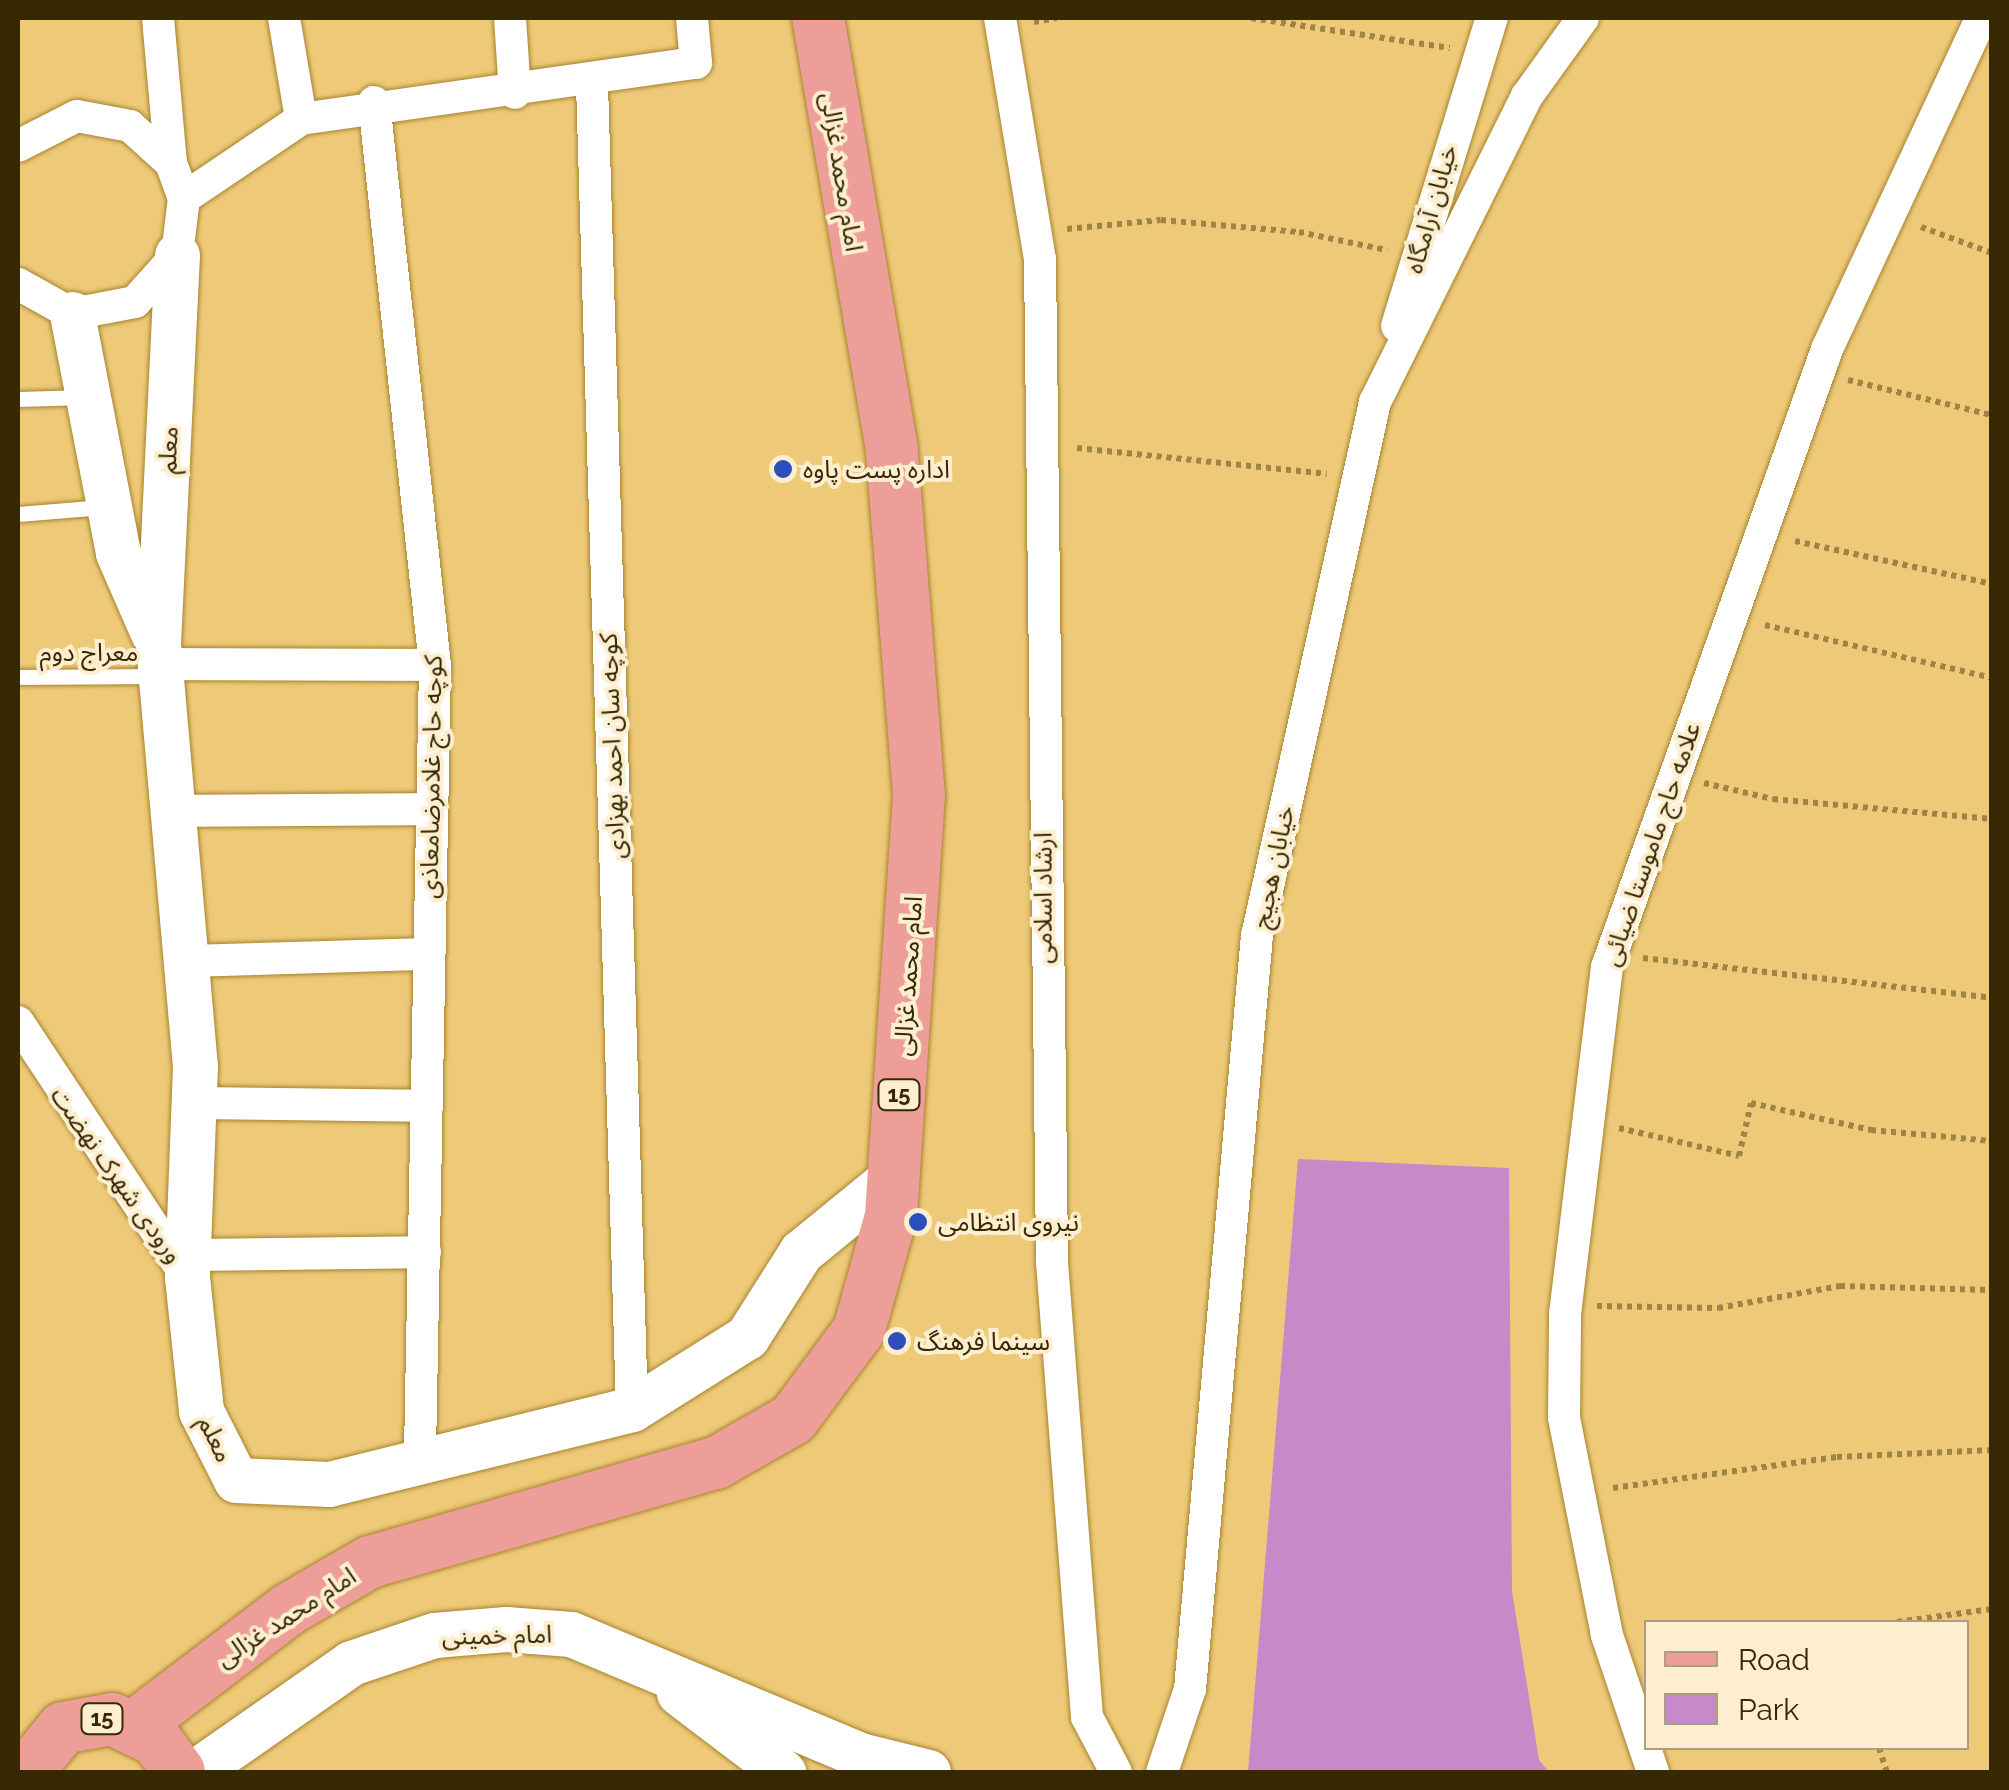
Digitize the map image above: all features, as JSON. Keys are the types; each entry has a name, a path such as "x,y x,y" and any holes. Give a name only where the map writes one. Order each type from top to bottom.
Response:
{"main road":[{"name":"امام محمد غزالی","path":"135,1726 290,1609 370,1562 668,1484 792,1418 859,1330 891,1216 889,1180 919,796 913,648 890,444 818,18"},
{"name":"15","path":"25,1767 63,1728 86,1720 135,1726 179,1772"}],"street":[{"path":"18,284 72,314 135,302 177,255 184,198 170,163 158,18"},
{"path":"284,18 301,120"},
{"path":"510,18 515,92"},
{"path":"184,198 301,120 374,102 592,84 696,63 692,18"},
{"name":"ارشاد اسلامی","path":"1000,18 1035,232 1043,447 1052,1262 1087,1717 1116,1772"},
{"name":"خیابان آرامگاه","path":"1375,402 1476,52 1492,18"},
{"name":"خیابان هجیج","path":"1162,1772 1190,1688 1257,936 1375,402 1527,96 1583,18"},
{"name":"علامه حاج ماموستا ضیائی","path":"1644,1745 1607,1635 1564,1417 1566,1302 1612,953 1817,374 1887,214 1981,18"},
{"name":"کوچه سان احمد بهزادی","path":"592,84 632,1408"},
{"name":"کوچه حاج غلامرضامعاذی","path":"374,102 435,664 420,1456"},
{"path":"18,146 77,116 130,126 170,163"},
{"name":"معلم","path":"177,255 160,662 188,961 194,1103 188,1266 201,1411 236,1480 329,1484 420,1456 632,1408 747,1337 802,1252 889,1180"},
{"name":"معلم","path":"72,314 107,507 160,662"},
{"path":"160,662 435,664"},
{"path":"176,811 432,809"},
{"path":"188,961 429,954"},
{"name":"ورودی شهرک نهضت","path":"22,1042 188,1266"},
{"path":"194,1103 425,1106"},
{"path":"188,1266 425,1252"},
{"name":"امام خمینی","path":"195,1772 351,1663 434,1635 570,1634 860,1755 928,1772"},
{"name":"امام خمینی","path":"651,1668 783,1772"}],"lane":[{"path":"18,399 90,398"},
{"path":"18,514 107,507"},
{"name":"معراج دوم","path":"18,678 160,662"}],"path":[{"path":"1251,18 1476,52"},
{"path":"1887,214 1992,253"},
{"path":"1035,232 1161,220 1299,232 1418,257"},
{"path":"1817,374 1992,415"},
{"path":"1043,447 1154,450 1358,481"},
{"path":"1760,534 1992,584"},
{"path":"1730,616 1992,678"},
{"path":"1674,776 1772,799 1992,819"},
{"path":"1612,953 1992,998"},
{"path":"1588,1121 1739,1156 1751,1103 1871,1130 1992,1141"},
{"path":"1566,1302 1644,1312 1718,1308 1784,1290 1992,1290"},
{"path":"1577,1494 1837,1457 1992,1450"},
{"path":"1912,1620 1992,1609"}],"green space":[{"path":"1298,1159 1509,1168 1512,1591 1539,1760 1549,1772 1248,1772"}],"place":[{"name":"اداره پست پاوه","path":"783,469"},
{"name":"نیروی انتظامی","path":"918,1222"},
{"name":"سینما فرهنگ","path":"897,1341"}]}
